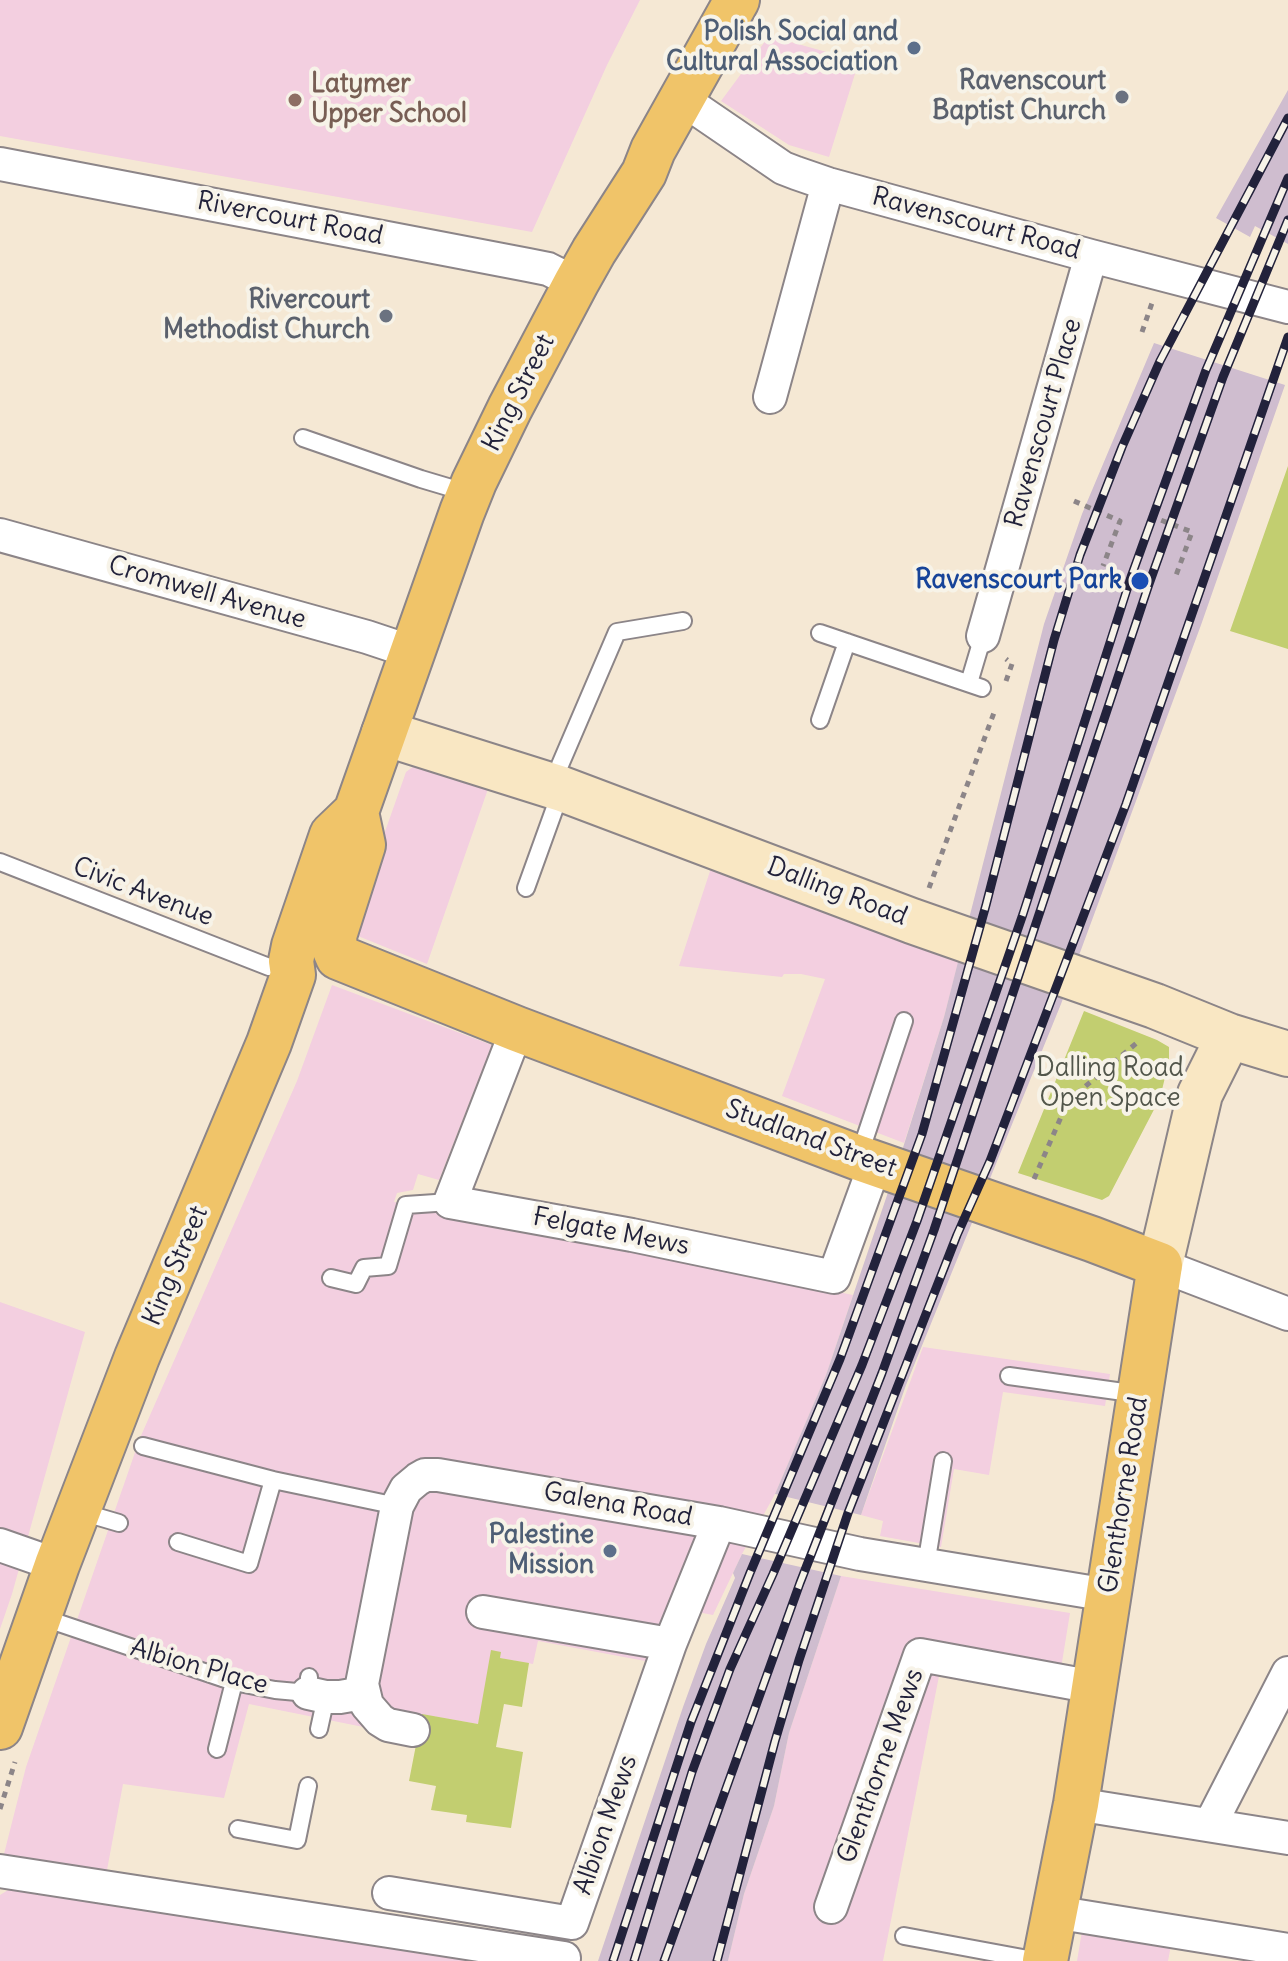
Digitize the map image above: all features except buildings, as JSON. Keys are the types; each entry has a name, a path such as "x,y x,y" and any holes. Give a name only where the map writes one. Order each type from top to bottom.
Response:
{"main road":[{"name":"King Street","path":"9,1739 39,1616 57,1565 98,1517 152,1320 269,1043 281,971 291,961 332,835 356,812 469,493 576,283 640,180 653,150 737,0"},
{"name":"Dalling Road","path":"384,733 558,788 898,915 1155,1006 1229,1036 1288,1054"},
{"name":"King Street","path":"338,957 334,936 363,845 356,812"},
{"path":"281,971 338,957"},
{"name":"Studland Street","path":"338,957 517,1029 867,1161 1160,1265"},
{"name":"Glenthorne Road","path":"1045,1961 1076,1804 1160,1265 1200,1094 1229,1036"}],"street":[{"name":"Ravenscourt Road","path":"682,99 783,168 828,184 1288,307"},
{"name":"Rivercourt Road","path":"0,164 548,269 576,283"},
{"path":"770,397 828,184"},
{"name":"Ravenscourt Place","path":"983,636 1091,256"},
{"name":"Cromwell Avenue","path":"0,535 412,652"},
{"path":"450,1202 517,1029"},
{"name":"Felgate Mews","path":"450,1202 632,1235 834,1277 867,1161"},
{"name":"Studland Street","path":"1160,1265 1288,1314"},
{"name":"Galena Road","path":"397,1506 401,1495 418,1479 425,1475 438,1475 719,1523 860,1554 1108,1595"},
{"path":"397,1506 364,1671 363,1693 367,1705 380,1720 388,1725 413,1730"},
{"name":"Albion Mews","path":"389,1893 572,1923 670,1644 719,1523"},
{"path":"0,1545 57,1565"},
{"path":"483,1612 670,1644"},
{"name":"Glenthorne Mews","path":"831,1907 920,1655 1094,1687"},
{"path":"1210,1825 1288,1673"},
{"name":"Albion Place","path":"314,1689 340,1697 363,1693"},
{"path":"1076,1804 1288,1838"},
{"path":"0,1871 564,1958"},
{"path":"1054,1912 1288,1950"}],"lane":[{"path":"303,438 469,493"},
{"path":"526,888 558,788 560,765 617,632 683,621"},
{"path":"820,633 975,685 983,636"},
{"path":"820,720 847,642"},
{"name":"Civic Avenue","path":"0,862 281,971"},
{"path":"867,1161 904,1021"},
{"path":"331,1278 356,1284 364,1268 388,1266 406,1205 450,1202"},
{"path":"1009,1376 1140,1394"},
{"path":"143,1446 273,1480 397,1506"},
{"path":"926,1565 943,1461"},
{"path":"178,1542 249,1564 273,1480"},
{"name":"Albion Place","path":"39,1616 234,1682 275,1690 314,1689"},
{"path":"217,1749 234,1682"},
{"path":"314,1689 319,1729"},
{"path":"238,1829 297,1840 308,1786"},
{"path":"904,1936 1039,1961"}],"path":[{"path":"1074,501 1120,521 1103,566"},
{"path":"1150,516 1192,532 1175,578"},
{"path":"983,636 1012,664 1001,694"},
{"path":"924,902 995,709"},
{"path":"1031,1185 1068,1101 1140,1039"},
{"path":"0,1809 9,1739"}],"shaded area":[{"name":"Latymer Upper School","path":"0,0 640,0 607,65 532,232 0,136"},
{"path":"769,36 859,61 829,157 789,145 721,101"},
{"path":"1288,90 1288,244 1255,226 1250,237 1216,218"},
{"path":"1154,343 1285,385 1201,625 1061,1004 906,1385 861,1515 775,1494 826,1375 944,1017 1044,624 1082,514"},
{"path":"414,766 488,789 427,964 353,934 351,928 406,772"},
{"path":"712,865 959,959 904,1143 782,1096 825,979 801,974 784,974 782,977 679,966"},
{"path":"332,985 492,1045 439,1180 418,1174 413,1190 397,1193 394,1202 853,1295 826,1375 775,1494 713,1615 692,1611 672,1666 538,1641 533,1664 499,1658 478,1724 426,1715 418,1738 249,1704 224,1798 123,1784 107,1870 4,1854 26,1767 140,1438 297,1081"},
{"path":"0,1302 85,1332 0,1629"},
{"path":"923,1347 1110,1374 1105,1406 1003,1392 989,1475 954,1469 941,1547 880,1536 883,1521 861,1515"},
{"path":"742,1554 841,1576 789,1733 774,1806 744,1894 728,1961 598,1961 683,1707"},
{"path":"841,1576 1070,1613 1057,1693 940,1671 883,1961 728,1961 744,1894 774,1806 789,1733"},
{"path":"13,1887 490,1961 0,1961 0,1895"},
{"path":"1082,1931 1171,1945 1168,1961 1077,1961"}],"green space":[{"path":"1288,466 1288,649 1230,631"},
{"name":"Dalling Road Open Space","path":"1084,1011 1169,1047 1169,1061 1160,1098 1109,1196 1102,1200 1018,1173"},
{"path":"491,1650 501,1652 500,1658 529,1663 522,1707 504,1704 496,1747 523,1752 511,1828 466,1822 467,1815 431,1810 436,1786 409,1781 422,1714 478,1724"}],"railway":[{"path":"613,1961 691,1722 840,1359 922,1134 986,905 1054,640 1080,555 1160,361 1288,118"},
{"path":"634,1961 692,1772 730,1669 862,1365 917,1221 1023,914 1131,577 1206,370 1288,178"},
{"path":"664,1961 800,1583 934,1230 1149,584 1223,377 1288,220"},
{"path":"717,1961 775,1741 848,1513 957,1235 990,1161 1126,804 1288,337"}],"place":[{"name":"Polish Social and Cultural Association","path":"914,48"},
{"name":"Ravenscourt Baptist Church","path":"1122,97"},
{"name":"Latymer Upper School","path":"295,100"},
{"name":"Rivercourt Methodist Church","path":"386,316"},
{"name":"Ravenscourt Park","path":"1140,581"},
{"name":"Palestine Mission","path":"610,1551"}]}
